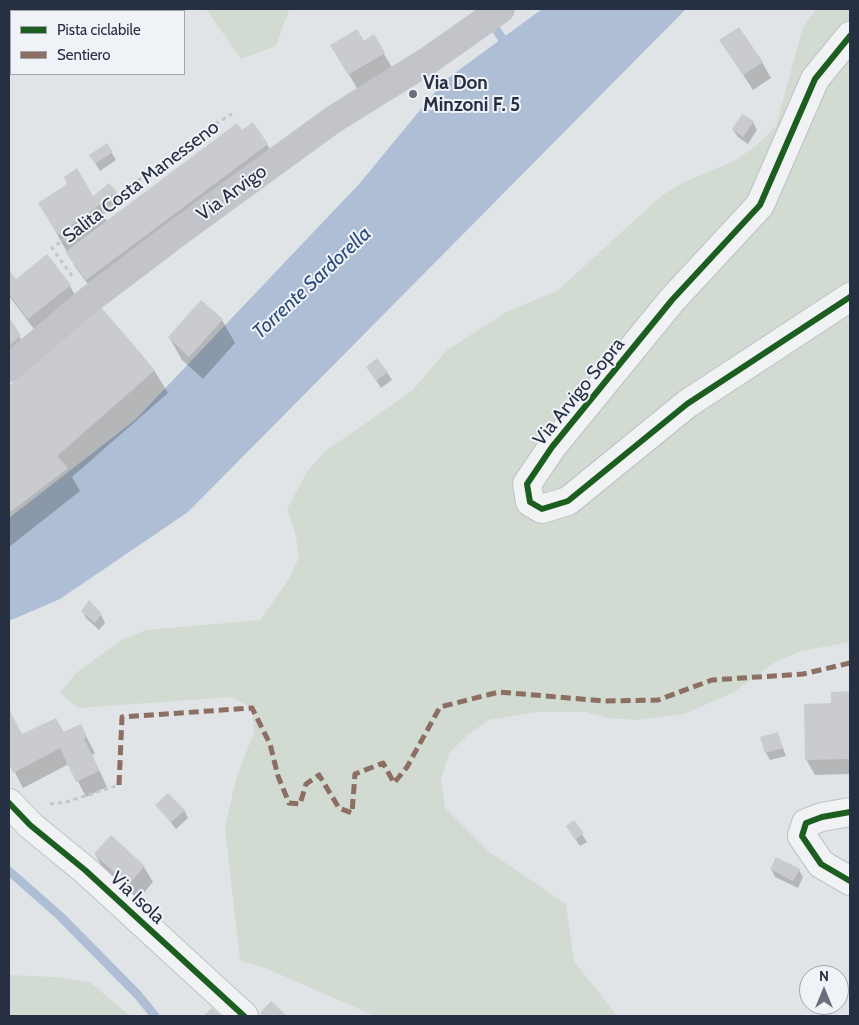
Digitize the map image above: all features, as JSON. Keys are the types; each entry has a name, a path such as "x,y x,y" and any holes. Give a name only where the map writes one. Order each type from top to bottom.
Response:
{"main road":[{"name":"Via Arvigo","path":"9,368 89,300 334,119 429,60 501,9"}],"street":[{"name":"Via Arvigo Sopra","path":"850,36 815,79 760,206 672,300 552,447 527,484 530,502 542,510 568,501 687,404 850,297"},
{"name":"Via Isola","path":"9,803 30,825 85,870 244,1016"},
{"path":"850,812 822,817 806,823 802,836 821,864 850,881"}],"path":[{"path":"40,804 66,802 119,786"}],"shaded area":[{"path":"206,9 289,10 276,46 241,59"},
{"path":"816,9 850,9 850,642 801,651 777,661 734,692 685,714 636,720 609,718 586,712 537,712 488,720 449,753 441,779 445,808 488,851 566,904 574,961 617,1016 375,1016 263,967 240,961 225,828 236,779 254,732 252,708 232,697 78,708 60,693 76,673 121,640 146,630 260,620 289,579 299,557 295,532 287,509 307,472 324,452 412,391 447,350 508,311 557,291 660,197 682,183 736,160 758,144 776,126 803,27"},
{"path":"9,975 57,977 91,983 130,1016 9,1016"}],"water":[{"name":"Torrente Sardorella","path":"542,9 686,9 188,512 60,599 9,621 9,518 135,420 360,183 444,81"}],"building":[{"path":"739,27 763,62 743,75 719,40"},
{"path":"357,29 364,41 374,34 385,53 348,75 330,45"},
{"path":"742,114 754,121 743,137 732,129"},
{"path":"253,122 268,144 86,280 65,252 237,123 242,130"},
{"path":"107,143 113,152 95,164 89,155"},
{"path":"77,168 93,196 109,183 117,192 58,235 38,203 67,184 64,177"},
{"path":"47,254 71,285 28,319 9,294 9,270 16,279"},
{"path":"201,300 223,319 189,357 168,337"},
{"path":"100,306 155,370 57,456 68,468 9,513 9,386"},
{"path":"9,317 21,335 9,346"},
{"path":"377,358 388,372 376,381 366,367"},
{"path":"89,600 102,614 95,623 81,611"},
{"path":"850,691 850,759 805,760 804,704 831,703 831,692"},
{"path":"9,709 22,734 56,718 63,732 81,724 87,737 84,738 99,771 76,782 60,748 13,773 9,764"},
{"path":"778,732 783,748 765,753 760,737"},
{"path":"168,793 185,810 171,822 155,805"},
{"path":"574,820 584,833 575,840 566,826"},
{"path":"111,835 145,866 128,885 94,854"},
{"path":"776,857 800,869 793,881 770,869"},
{"path":"271,1001 287,1016 263,1016 260,1013"},
{"path":"212,1008 221,1016 203,1016"}],"waterway":[{"path":"490,21 508,47"},
{"path":"9,871 60,916 138,995 155,1016"}],"marked path":[{"path":"119,785 122,717 252,708 270,744 278,776 289,803 300,804 306,784 319,775 339,808 352,813 355,774 383,763 394,783 407,767 440,707 499,692 604,701 658,700 712,680 803,674 850,663"}],"cycle path":[{"path":"850,36 815,79 760,205 672,300 552,447 527,484 530,502 542,509 568,501 687,404 850,297"},
{"path":"9,803 30,825 85,870 244,1016"},
{"path":"850,812 822,817 806,823 802,836 821,864 850,881"}],"place":[{"name":"Via Don Minzoni F. 5","path":"413,94"}]}
